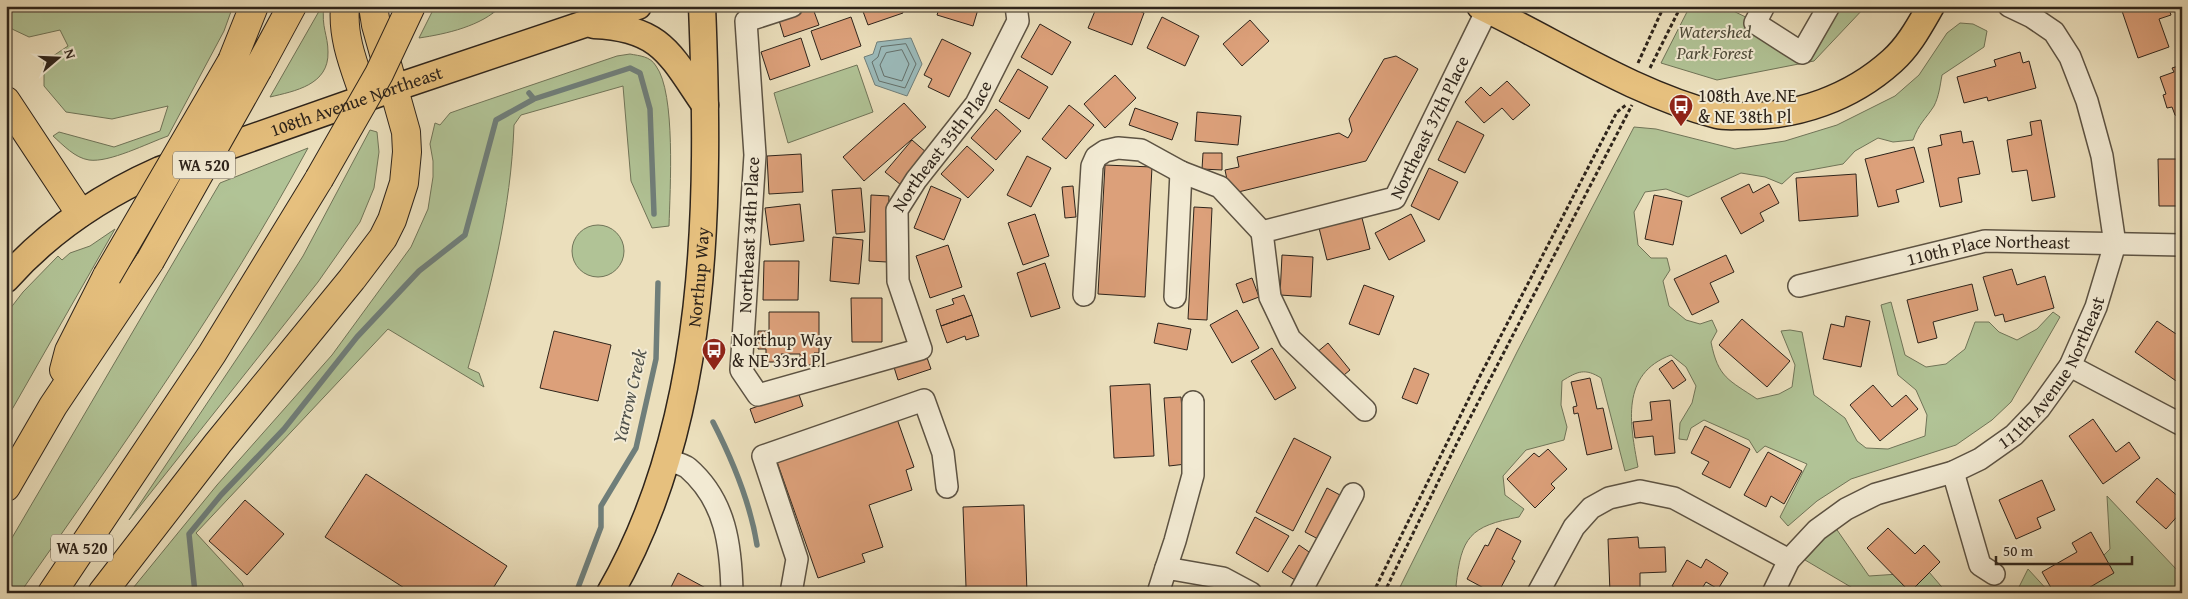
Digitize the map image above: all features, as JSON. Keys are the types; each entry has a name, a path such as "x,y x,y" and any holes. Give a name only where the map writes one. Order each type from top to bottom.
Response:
{"highway":[{"path":"53,406 69,351 107,276 232,61 254,6"},
{"name":"WA 520","path":"6,487 53,406 150,261 292,6"},
{"path":"345,6 344,23 347,42 364,98"},
{"path":"102,593 218,443 352,279 383,238 399,202 406,163 404,122 376,25 373,6"},
{"name":"WA 520","path":"52,593 212,354 319,179 379,74 411,6"},
{"path":"6,101 80,213"}],"main road":[{"name":"Northup Way","path":"610,593 640,532 666,460 688,374 699,300 702,252 704,105 702,6"},
{"path":"1483,8 1640,88 1718,115 1765,116 1801,110 1837,98 1865,82 1892,61 1909,43 1932,6"},
{"name":"108th Avenue Northeast","path":"6,279 48,238 80,213 119,190 160,170 364,98 581,25 626,7"},
{"path":"581,25 624,28 651,38 672,56 704,105"}],"street":[{"name":"Northeast 34th Place","path":"792,6 746,21 755,155 741,370 758,395 921,349"},
{"name":"Northeast 35th Place","path":"921,349 898,281 897,210 916,180 976,104 1018,21 1016,6"},
{"path":"1764,6 1755,23 1802,53 1830,6"},
{"path":"2009,6 2032,17 2054,32 2070,57 2086,101 2102,156 2116,244"},
{"name":"Northeast 37th Place","path":"1262,232 1395,198 1483,8"},
{"path":"1084,295 1092,166 1096,156 1105,151 1118,148 1141,150 1181,172 1220,187 1262,232 1270,296 1290,339 1365,410"},
{"path":"1175,297 1181,172"},
{"name":"110th Place Northeast","path":"1799,286 1985,241 2182,245"},
{"name":"111th Avenue Northeast","path":"1773,593 1789,560 1817,530 1846,509 1876,494 1953,472 1980,460 2014,435 2039,409 2070,366 2096,307 2116,244"},
{"path":"2070,366 2182,425"},
{"path":"791,593 797,559 763,456 924,400 943,453 947,487"},
{"path":"1158,593 1175,541 1193,475 1193,402"},
{"path":"666,460 687,467 710,494 725,524 731,551 732,593"},
{"path":"1953,472 1980,564 1994,574"},
{"path":"1538,593 1574,527 1591,508 1608,498 1640,491 1674,498 1789,560"},
{"path":"1300,593 1353,494"},
{"path":"1166,568 1223,578 1251,593"}],"path":[{"path":"1636,66 1664,6"},
{"path":"1649,69 1681,6"},
{"path":"1373,593 1560,221 1617,112 1625,107 1627,102"},
{"path":"1384,593 1462,435 1631,107"}],"green space":[{"path":"6,6 233,6 224,31 168,136 118,156 89,160 79,157 70,151 53,136 59,132 114,147 160,131 168,106 112,119 66,112 44,86 44,62 68,46 60,30 29,37 12,29 6,13"},
{"path":"322,6 324,6 323,20 328,52 327,63 323,72 309,85 270,97"},
{"path":"435,6 501,6 474,24 441,34 419,38"},
{"name":"Watershed Park Forest","path":"1690,6 1723,6 1795,41 1835,6 1866,6 1814,61 1717,80 1661,63"},
{"path":"1960,23 1973,24 1987,31 1984,47 1942,75 1936,102 1920,125 1913,140 1893,142 1878,138 1855,151 1843,164 1794,173 1782,184 1765,177 1741,173 1688,197 1666,189 1645,192 1634,212 1638,245 1651,258 1667,258 1670,270 1663,281 1669,306 1686,320 1700,324 1712,320 1717,331 1711,342 1721,371 1732,382 1757,399 1779,394 1792,387 1795,365 1781,331 1802,332 1814,395 1845,418 1857,441 1866,448 1888,449 1925,436 1927,415 1916,390 1898,375 1881,305 1891,302 1905,355 1926,367 1946,364 1965,349 1975,322 1989,322 1999,332 2017,340 2037,329 2053,312 2060,317 2011,402 1992,420 1956,445 1851,479 1817,501 1788,526 1780,517 1807,464 1765,446 1757,453 1749,440 1704,420 1691,428 1687,440 1679,439 1680,423 1692,403 1696,386 1686,367 1671,355 1655,364 1643,374 1636,387 1632,402 1631,418 1638,467 1625,471 1601,378 1586,372 1577,373 1562,381 1561,405 1567,427 1564,440 1526,450 1503,476 1505,495 1524,509 1519,517 1489,525 1479,530 1471,536 1465,545 1458,569 1456,586 1463,593 1397,593 1517,352 1634,127 1656,129 1735,149 1785,141 1837,125 1895,96 1919,75 1947,33"},
{"path":"630,54 644,57 654,63 662,79 667,97 671,167 669,226 652,228 631,181 623,86 521,115 514,125 509,187 492,278 468,368 479,373 484,387 388,329 196,533 242,583 246,593 129,593 217,485 332,355 411,247 428,209 433,177 430,144 435,123 440,125 450,113 617,56"},
{"path":"857,65 873,112 788,143 774,93"},
{"path":"370,130 377,132 379,152 374,188 360,222 318,282 129,520 303,256"},
{"path":"308,148 242,263 133,430 20,593 6,593 6,548 220,183"},
{"path":"598,225 612,229 620,237 624,251 620,265 612,273 598,277 584,273 576,265 572,251 576,237 584,229"},
{"path":"115,229 6,420 6,314 23,292 58,256 62,260 70,253 90,246"},
{"path":"2107,496 2177,570 2182,579 2182,593 2066,593 2110,549"},
{"path":"1835,527 1869,576 1929,572 1947,593 1861,593 1805,560"},
{"path":"2028,569 2050,593 2018,593 2017,591"}],"water":[{"path":"911,38 922,64 907,96 875,85 864,57 873,54 877,42"}],"building":[{"path":"812,6 819,25 784,37 778,17"},
{"path":"861,6 901,6 903,13 868,25"},
{"path":"940,6 979,6 973,26 937,15"},
{"path":"1097,6 1127,6 1144,13 1132,45 1088,28"},
{"path":"2136,6 2168,6 2171,15 2159,19 2169,47 2138,58 2122,11"},
{"path":"851,17 861,46 821,60 811,31"},
{"path":"1162,17 1199,36 1185,66 1147,48"},
{"path":"1250,20 1269,41 1242,66 1223,44"},
{"path":"1040,24 1071,42 1052,75 1021,57"},
{"path":"801,38 810,66 770,80 761,52"},
{"path":"942,39 971,53 949,97 928,87 932,79 924,75"},
{"path":"2020,52 2023,63 2029,61 2036,88 1988,101 1987,97 1964,103 1957,77 1996,66 1994,60"},
{"path":"1396,56 1418,69 1366,161 1230,194 1225,170 1239,167 1237,157 1339,133 1348,138 1352,131 1349,119 1384,59"},
{"path":"2182,65 2182,119 2175,115 2172,107 2167,108 2163,95 2166,94 2160,77 2174,72 2172,68"},
{"path":"1018,69 1048,87 1029,119 999,101"},
{"path":"1115,75 1136,98 1105,128 1084,104"},
{"path":"1507,81 1530,105 1513,120 1502,108 1484,123 1465,102 1481,87 1490,96"},
{"path":"904,103 926,127 864,181 843,157"},
{"path":"1069,105 1094,125 1066,159 1042,139"},
{"path":"1135,108 1178,123 1172,140 1129,125"},
{"path":"996,109 1021,131 996,160 971,138"},
{"path":"1197,112 1241,116 1238,145 1195,141"},
{"path":"2041,120 2055,197 2032,201 2027,170 2012,172 2007,140 2032,135 2030,122"},
{"path":"1457,121 1484,135 1465,173 1438,160"},
{"path":"1961,131 1963,143 1973,141 1980,174 1958,178 1962,202 1940,207 1928,148 1942,145 1940,135"},
{"path":"912,140 927,153 901,185 885,172"},
{"path":"967,146 994,170 968,198 941,174"},
{"path":"1914,147 1924,182 1896,190 1899,202 1878,207 1865,159"},
{"path":"1203,153 1222,153 1222,170 1202,169"},
{"path":"801,154 803,192 769,194 767,156"},
{"path":"1027,156 1051,168 1031,207 1007,195"},
{"path":"2158,159 2182,159 2182,206 2159,206"},
{"path":"1105,165 1152,167 1145,297 1098,294"},
{"path":"1429,168 1458,182 1439,220 1411,206"},
{"path":"1856,174 1858,216 1799,221 1796,178"},
{"path":"1749,184 1753,193 1769,184 1779,203 1760,213 1764,221 1741,234 1721,198"},
{"path":"931,186 961,199 944,240 914,228"},
{"path":"1073,186 1076,217 1065,218 1062,187"},
{"path":"861,188 865,232 836,234 832,190"},
{"path":"871,195 889,196 887,262 869,261"},
{"path":"1654,195 1682,201 1673,245 1645,239"},
{"path":"800,204 804,241 770,245 765,208"},
{"path":"1194,207 1212,208 1207,320 1188,319"},
{"path":"1035,214 1049,256 1023,265 1008,223"},
{"path":"1411,214 1425,241 1389,260 1375,233"},
{"path":"1362,218 1370,249 1327,260 1319,228"},
{"path":"833,237 863,240 859,284 830,281"},
{"path":"948,245 962,287 930,298 916,256"},
{"path":"1282,255 1313,257 1311,297 1280,295"},
{"path":"1726,255 1734,272 1710,283 1719,302 1692,315 1674,279"},
{"path":"764,261 799,261 798,300 763,300"},
{"path":"1045,263 1060,308 1031,317 1017,273"},
{"path":"2012,269 2017,285 2045,276 2054,308 2005,322 2003,314 1995,316 1983,277"},
{"path":"1252,278 1259,297 1243,303 1236,284"},
{"path":"1972,284 1978,310 1933,322 1937,338 1918,343 1907,300"},
{"path":"1364,285 1394,296 1379,335 1349,324"},
{"path":"964,295 972,315 941,326 936,310 954,304 952,299"},
{"path":"851,298 882,298 882,342 852,342"},
{"path":"1237,310 1259,348 1232,363 1210,325"},
{"path":"769,312 819,312 819,353 814,353 814,365 800,365 800,354 781,354 781,362 766,362 766,349 758,349 758,331 769,331"},
{"path":"972,315 979,336 966,340 965,336 947,343 941,326"},
{"path":"1846,316 1870,321 1861,367 1823,359 1831,324 1844,327"},
{"path":"1742,319 1790,361 1767,387 1719,345"},
{"path":"2157,321 2182,338 2182,378 2179,383 2135,352"},
{"path":"1158,323 1191,329 1187,350 1154,343"},
{"path":"554,331 611,345 598,401 540,388"},
{"path":"1328,343 1350,370 1338,380 1316,353"},
{"path":"1272,348 1296,388 1275,400 1251,361"},
{"path":"925,352 931,369 898,380 893,364"},
{"path":"1672,360 1686,380 1673,389 1659,369"},
{"path":"1414,368 1429,374 1417,404 1402,398"},
{"path":"1590,378 1597,409 1603,408 1612,449 1587,455 1578,413 1574,414 1573,407 1577,406 1571,382"},
{"path":"1150,384 1154,456 1114,458 1110,386"},
{"path":"1873,385 1892,407 1906,395 1918,409 1880,441 1850,405"},
{"path":"798,392 803,406 755,423 750,409"},
{"path":"1181,397 1186,464 1169,466 1164,398"},
{"path":"1670,400 1675,453 1655,455 1653,436 1635,438 1633,422 1652,420 1650,402"},
{"path":"896,416 914,467 906,470 912,490 869,505 883,547 862,554 865,562 818,578 776,459"},
{"path":"2093,419 2116,452 2129,442 2140,458 2103,484 2069,436"},
{"path":"1705,426 1750,449 1730,488 1702,474 1709,462 1691,453"},
{"path":"1294,438 1331,457 1293,531 1256,512"},
{"path":"1548,449 1567,469 1551,484 1555,488 1535,508 1507,479 1534,453 1539,457"},
{"path":"1768,452 1802,471 1784,504 1771,496 1766,507 1744,495"},
{"path":"366,474 507,566 490,593 412,593 325,537"},
{"path":"2157,478 2182,500 2182,511 2166,529 2136,502"},
{"path":"2042,480 2055,510 2037,518 2041,528 2016,539 1999,500"},
{"path":"1327,488 1340,495 1318,539 1305,532"},
{"path":"245,500 284,534 247,575 209,541"},
{"path":"1024,505 1027,593 883,593 883,590 966,587 963,507"},
{"path":"1255,517 1289,536 1268,572 1236,553"},
{"path":"1497,528 1521,541 1512,559 1515,561 1498,593 1493,593 1467,579 1485,545 1488,546"},
{"path":"1888,528 1915,554 1924,545 1940,562 1910,592 1867,548"},
{"path":"2091,532 2114,573 2080,593 2054,593 2042,572 2077,552 2072,543"},
{"path":"1638,537 1639,548 1665,547 1666,572 1640,573 1640,593 1610,593 1608,539"},
{"path":"1299,545 1312,554 1295,580 1282,572"},
{"path":"1706,559 1728,573 1718,589 1706,582 1699,593 1680,593 1681,591 1672,586 1687,560 1701,568"},
{"path":"678,573 713,592 713,593 668,593"}],"waterway":[{"name":"Yarrow Creek","path":"490,6 493,10"},
{"name":"Yarrow Creek","path":"529,93 534,99 630,68 640,73 650,109 654,214"},
{"path":"195,593 189,534 221,495 284,429 357,337 419,271 465,235 496,120 534,99"},
{"name":"Yarrow Creek","path":"576,593 601,527 601,506 636,448 656,359 658,283"},
{"path":"713,422 740,482 750,513 757,545"}],"place":[{"name":"108th Ave NE & NE 38th Pl","path":"1681,127"},
{"name":"Northup Way & NE 33rd Pl","path":"714,371"}]}
